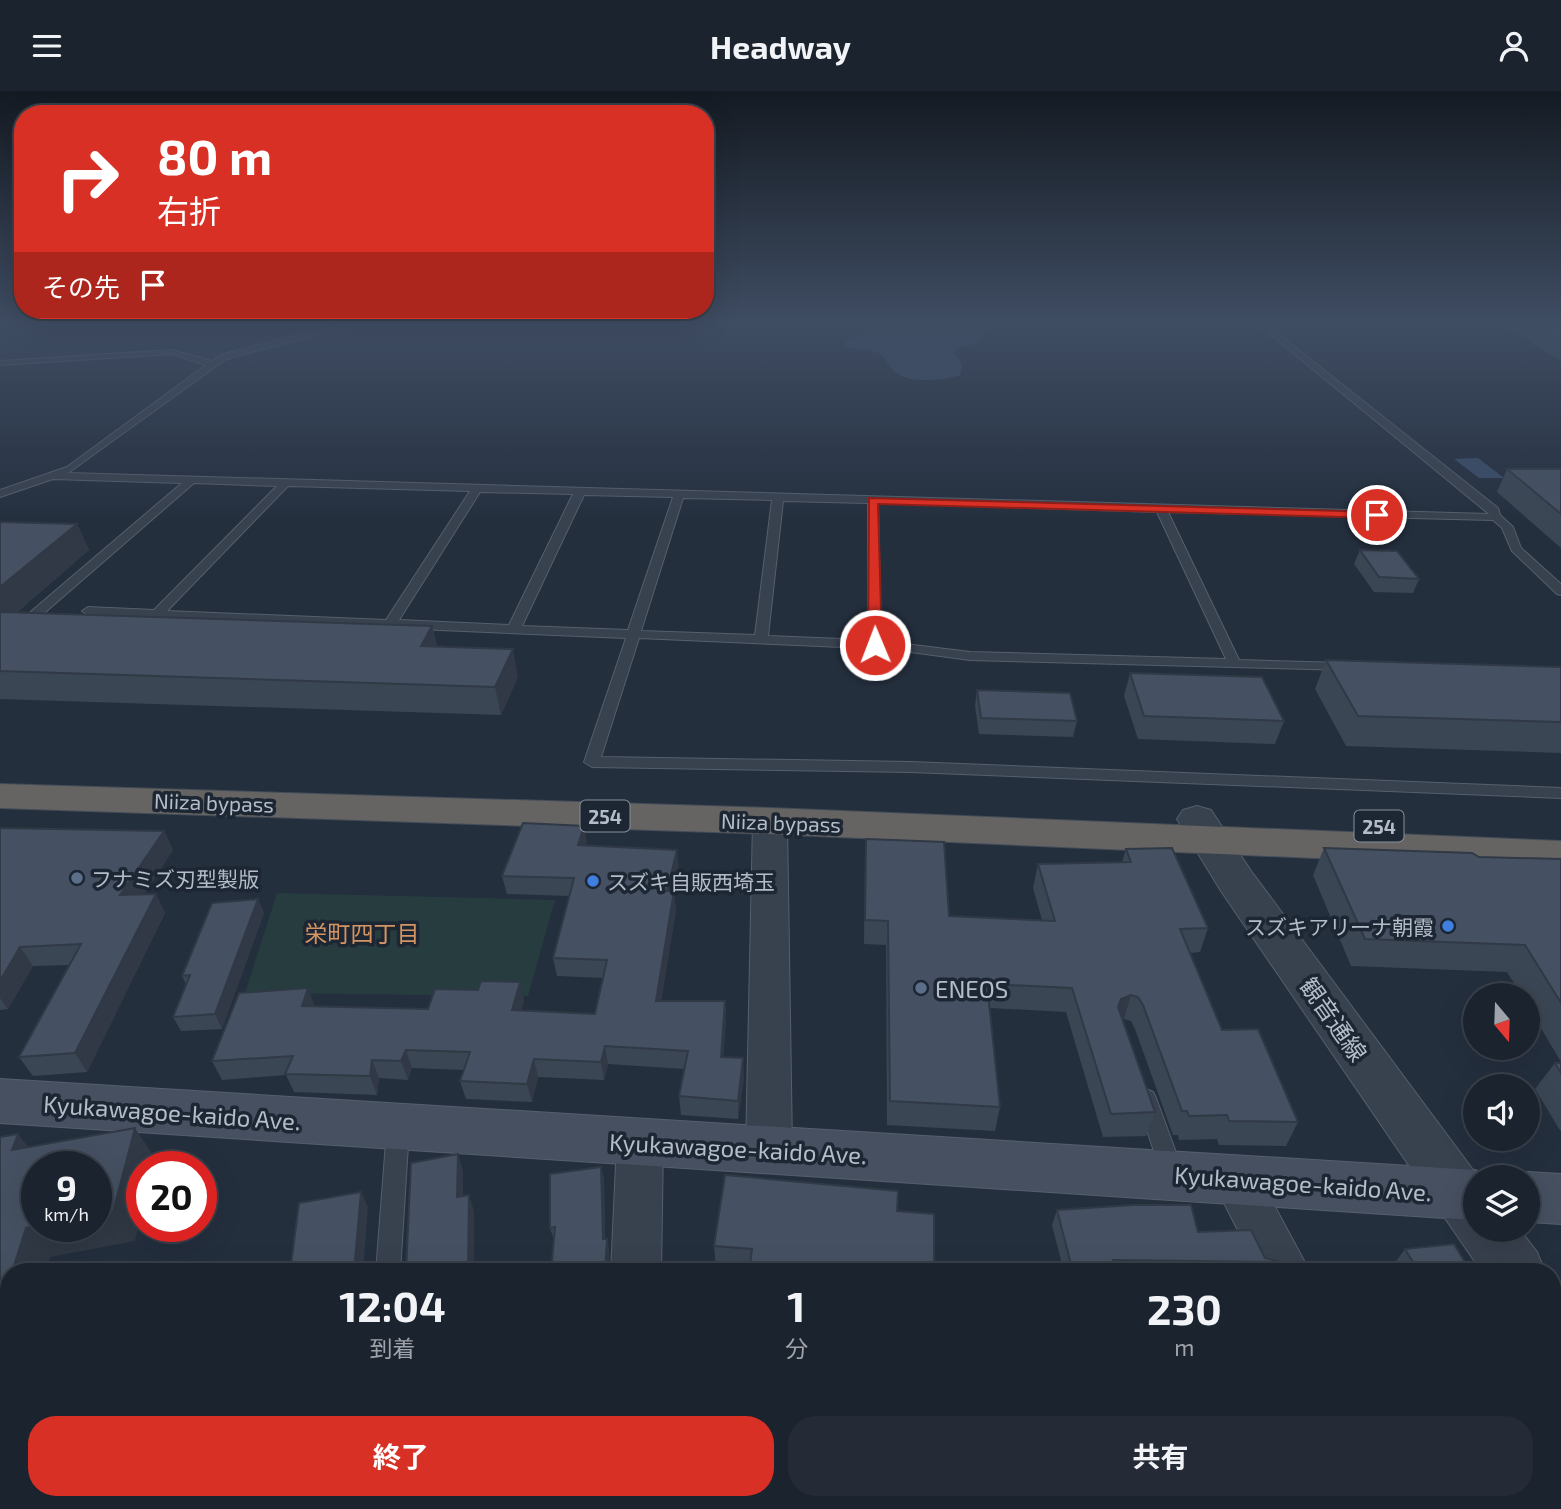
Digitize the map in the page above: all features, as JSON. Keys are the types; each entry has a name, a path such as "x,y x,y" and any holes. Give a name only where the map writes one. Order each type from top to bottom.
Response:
{"highway":[{"name":"Niiza bypass","path":"0,773 1204,829 1561,855"},
{"name":"Niiza bypass","path":"0,796 770,821 1561,833"}],"main road":[{"name":"Kyukawagoe-kaido Ave.","path":"0,1101 1235,1179 1463,1208"},
{"path":"1540,1198 1561,1199"}],"street":[{"path":"769,1149 770,821"},
{"name":"観音通線","path":"1204,829 1236,881 1463,1195"},
{"path":"636,1263 640,1143"},
{"path":"1235,1179 1280,1263"},
{"name":"観音通線","path":"1496,1242 1510,1263"}],"lane":[{"path":"0,494 71,469 176,390"},
{"path":"1345,390 1494,510 1495,516 1507,527 1516,549 1561,591"},
{"path":"54,476 1486,518 1495,516"},
{"path":"0,632 9,631 31,618 192,480"},
{"path":"157,614 285,483"},
{"path":"390,624 477,488"},
{"path":"514,629 580,491"},
{"path":"679,494 592,762 911,767 1561,793"},
{"path":"761,640 778,497"},
{"path":"873,500 875,645"},
{"path":"1161,508 1234,663"},
{"path":"88,611 875,645 970,656 1356,668"},
{"path":"1141,1082 1173,1175"},
{"path":"388,1263 398,1127"}],"green space":[{"path":"277,893 555,900 528,996 245,993"}],"water":[{"path":"1478,458 1504,478 1479,478 1454,459"}],"building":[{"path":"1507,469 1561,469 1561,514"},
{"path":"0,522 77,524 0,587"},
{"path":"1360,550 1397,551 1419,579 1379,577"},
{"path":"0,612 432,626 421,646 513,649 495,687 0,671"},
{"path":"1326,660 1561,667 1561,722 1358,716"},
{"path":"1130,673 1262,677 1284,721 1144,716"},
{"path":"977,690 1070,693 1077,721 981,718"},
{"path":"523,823 584,826 578,845 677,850 667,891 674,891 656,1001 725,1001 721,1057 743,1058 738,1101 679,1096 688,1051 605,1046 601,1062 534,1059 527,1084 460,1081 470,1052 406,1050 401,1061 372,1060 370,1076 285,1074 293,1056 212,1061 239,993 308,988 302,1006 428,1009 435,989 478,990 481,981 520,982 512,1010 595,1014 607,960 553,958 574,878 502,876"},
{"path":"0,828 164,831 120,895 156,894 75,1053 19,1057 81,944 20,947 0,981"},
{"path":"866,839 944,842 949,916 1055,921 1038,864 1131,862 1126,849 1172,848 1208,928 1180,929 1222,1030 1258,1029 1298,1122 1229,1121 1227,1115 1189,1116 1187,1111 1182,1111 1143,1005 1138,997 1131,995 1121,999 1118,1007 1155,1112 1111,1114 1072,988 987,984 1000,1107 890,1101 888,921 865,920"},
{"name":"スズキアリーナ朝霞","path":"1324,848 1561,859 1561,1003 1525,945 1365,939"},
{"path":"258,899 215,1014 173,1017 190,975 182,976 212,903"},
{"path":"135,1128 129,1151 126,1151 126,1162 113,1212 112,1151 21,1151 22,1242 15,1263 0,1263 0,1137 18,1134 12,1150"},
{"path":"458,1154 457,1197 469,1195 468,1263 406,1263 411,1163"},
{"path":"601,1167 603,1239 607,1239 606,1263 552,1263 555,1227 550,1228 550,1174"},
{"path":"725,1175 898,1191 897,1211 934,1214 934,1263 750,1263 752,1249 714,1246"},
{"path":"361,1192 355,1263 291,1263 299,1203"},
{"path":"1133,1205 1191,1205 1198,1232 1251,1230 1265,1258 1281,1262 1113,1260 1114,1263 1071,1263 1057,1210"},
{"path":"1454,1244 1466,1263 1414,1263 1405,1249"}],"place":[{"name":"フナミズ刃型製版","path":"77,878"},
{"name":"スズキ自販西埼玉","path":"593,881"},
{"name":"スズキアリーナ朝霞","path":"1448,926"},
{"name":"ENEOS","path":"921,988"}],"district":[{"name":"栄町四丁目","path":"362,933"}],"route":[{"path":"875,645 873,500 1377,515"}]}
